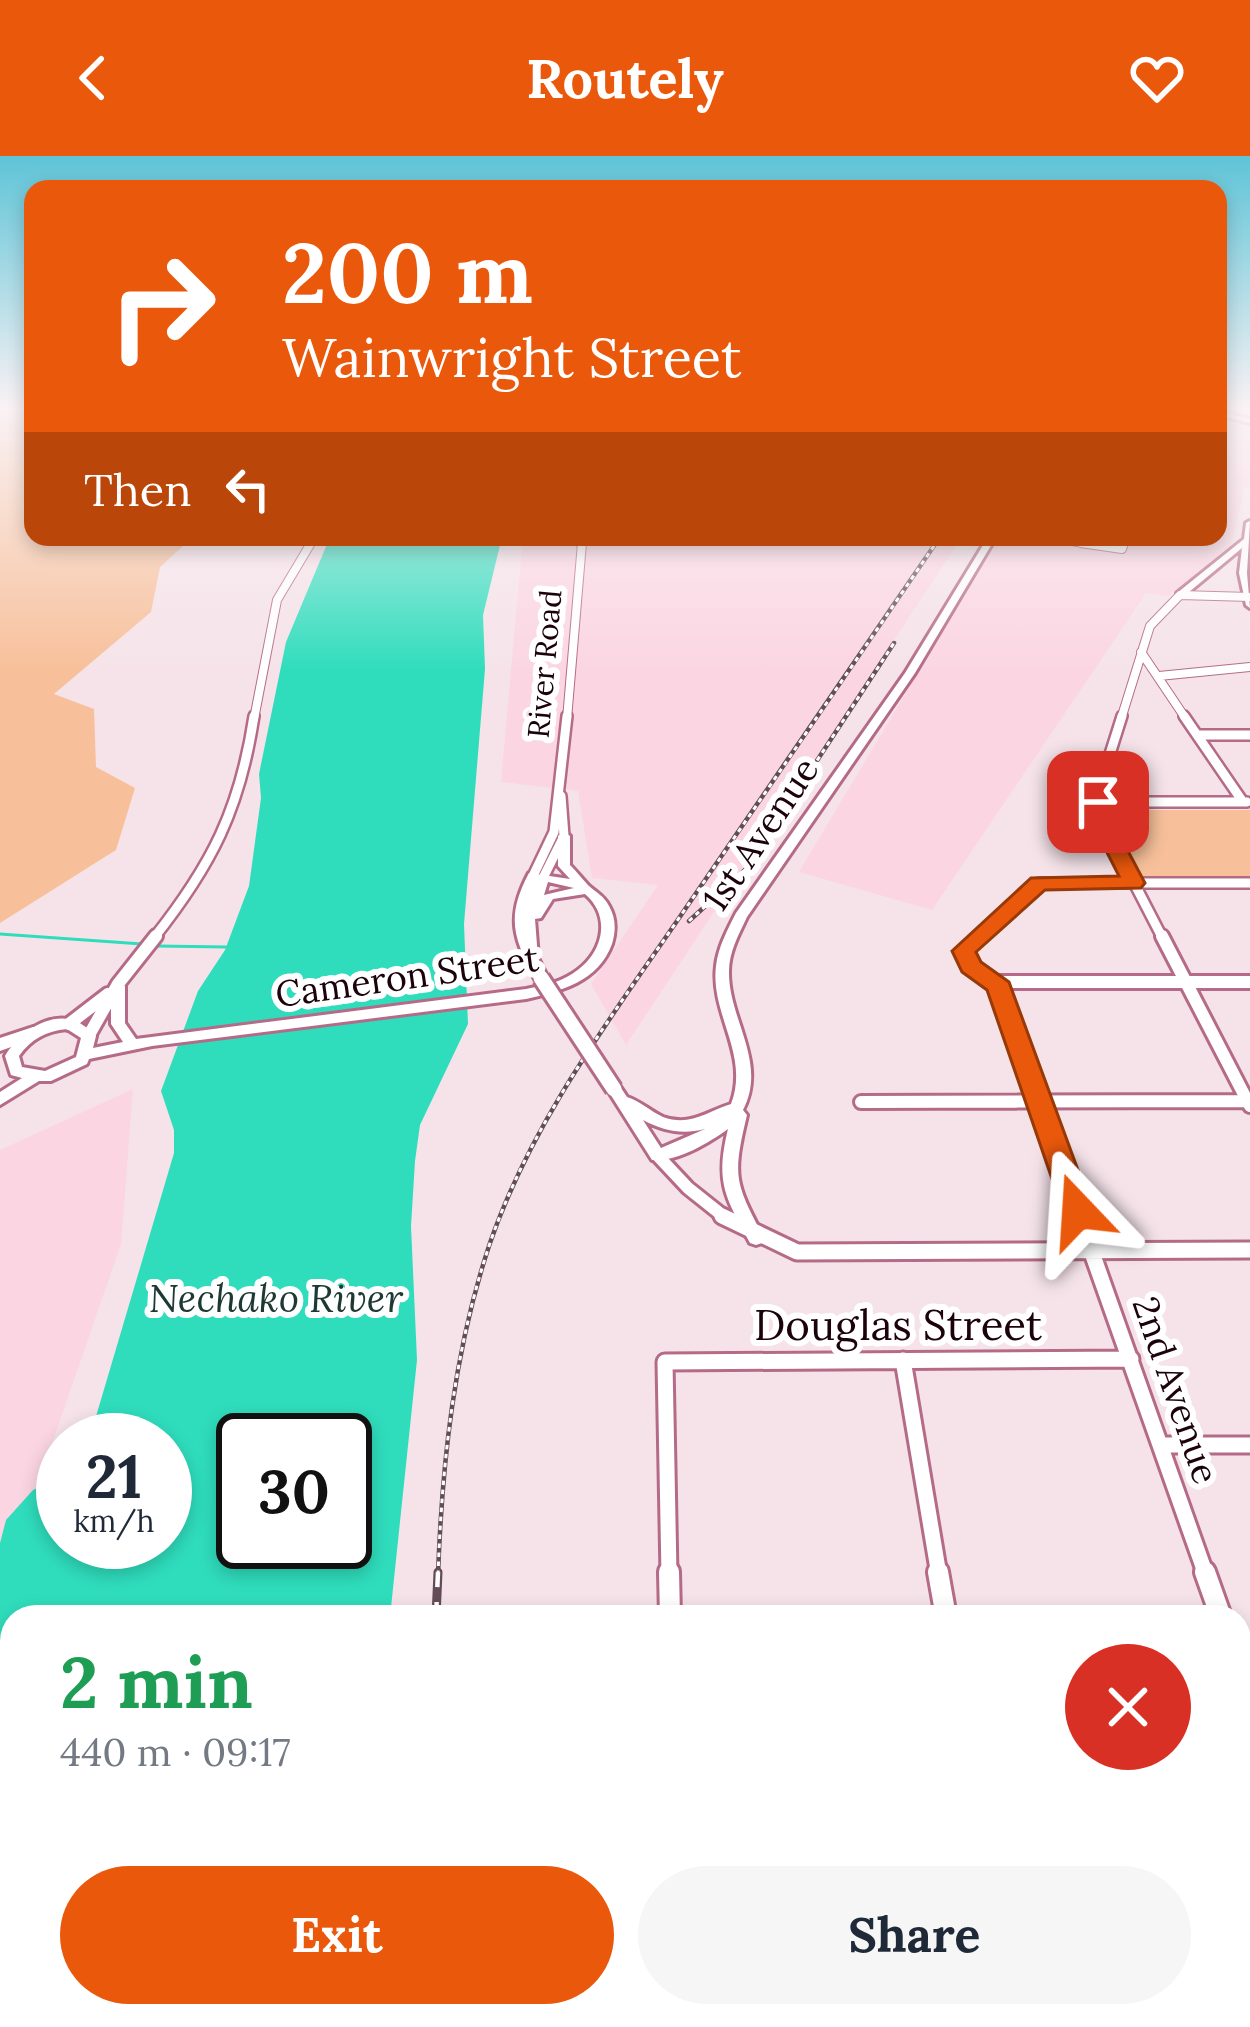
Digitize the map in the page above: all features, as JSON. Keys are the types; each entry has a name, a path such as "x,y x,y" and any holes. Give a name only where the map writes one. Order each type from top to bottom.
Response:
{"highway":[{"path":"0,1045 33,1033"}],"main road":[{"path":"1180,596 1248,540"},
{"path":"1248,540 1243,572 1249,600"},
{"name":"1st Avenue","path":"756,1238 730,1193 725,1172 746,1069 723,984 728,942 741,916 910,673 987,546"},
{"name":"Cameron Street","path":"132,1044 562,985 600,958 610,926 607,911 564,866 564,836"},
{"path":"538,877 587,890"},
{"name":"River Road","path":"538,877 530,907 530,938 538,971"},
{"name":"River Road","path":"538,877 517,922 519,939 658,1156"},
{"path":"530,938 542,900 587,890"},
{"path":"118,986 118,1024 132,1044"},
{"path":"16,1071 12,1056 16,1048 33,1033 69,1024 89,1036 132,1044"},
{"path":"86,1055 89,1036"},
{"path":"0,1100 33,1078 59,1074 86,1055 132,1044"},
{"path":"16,1071 33,1078"},
{"path":"0,1089 16,1071"},
{"path":"614,1089 644,1115 669,1127 694,1128 742,1100"},
{"path":"658,1156 721,1129 742,1100"}],"street":[{"path":"89,1036 118,986 197,884 231,817 275,604 310,546"},
{"name":"River Road","path":"538,877 561,795 582,546"},
{"path":"861,1102 1249,1103 1133,883 1100,817 1098,802 1155,618 1180,596 1249,600"},
{"path":"1141,652 1247,802"},
{"path":"1159,676 1250,667"},
{"path":"1199,735 1250,735"},
{"name":"River Road","path":"538,877 564,836 566,808 561,795"},
{"path":"1098,802 1247,802"},
{"name":"2nd Avenue","path":"1133,883 1039,883 964,951 971,966 989,982 997,982 1217,1605"},
{"path":"1133,883 1250,883"},
{"path":"997,982 1250,982"},
{"path":"69,1024 118,986"},
{"path":"658,1156 680,1184 714,1213 756,1238 797,1252 1250,1250"},
{"name":"Douglas Street","path":"670,1605 665,1362 1130,1359"},
{"path":"903,1360 944,1605"},
{"path":"1160,1445 1250,1445"}],"shaded area":[{"path":"0,496 24,496 24,546 183,546 160,567 151,612 54,694 94,709 96,767 135,788 116,850 0,923"},
{"path":"1227,496 1243,496 1231,545 1169,596 1146,593 932,910 799,872 994,546 1227,546"},
{"path":"522,546 956,546 626,1045 591,984 658,885 592,878 578,791 501,782"},
{"path":"1105,810 1250,810 1250,879 1142,879"},
{"path":"133,1089 121,1244 63,1413 36,1413 36,1490 0,1594 0,1150"}],"water":[{"name":"Nechako River","path":"326,546 500,546 483,615 485,669 464,924 468,1024 420,1125 415,1161 411,1226 417,1360 391,1605 0,1605 0,1543 6,1520 36,1489 36,1569 192,1569 192,1413 97,1413 174,1153 174,1130 161,1091 198,991 225,950 249,886 261,798 259,774 286,642"}],"waterway":[{"path":"0,934 142,944"},
{"path":"157,946 226,947"}],"railway":[{"path":"438,1575 447,1449 467,1324 490,1243 527,1157 598,1036 934,546"},
{"path":"689,921 746,869 894,643"},
{"path":"437,1605 438,1572"}],"route":[{"path":"1078,1211 997,982 989,982 971,966 964,951 1039,883 1133,883 1100,817 1098,802"}]}
